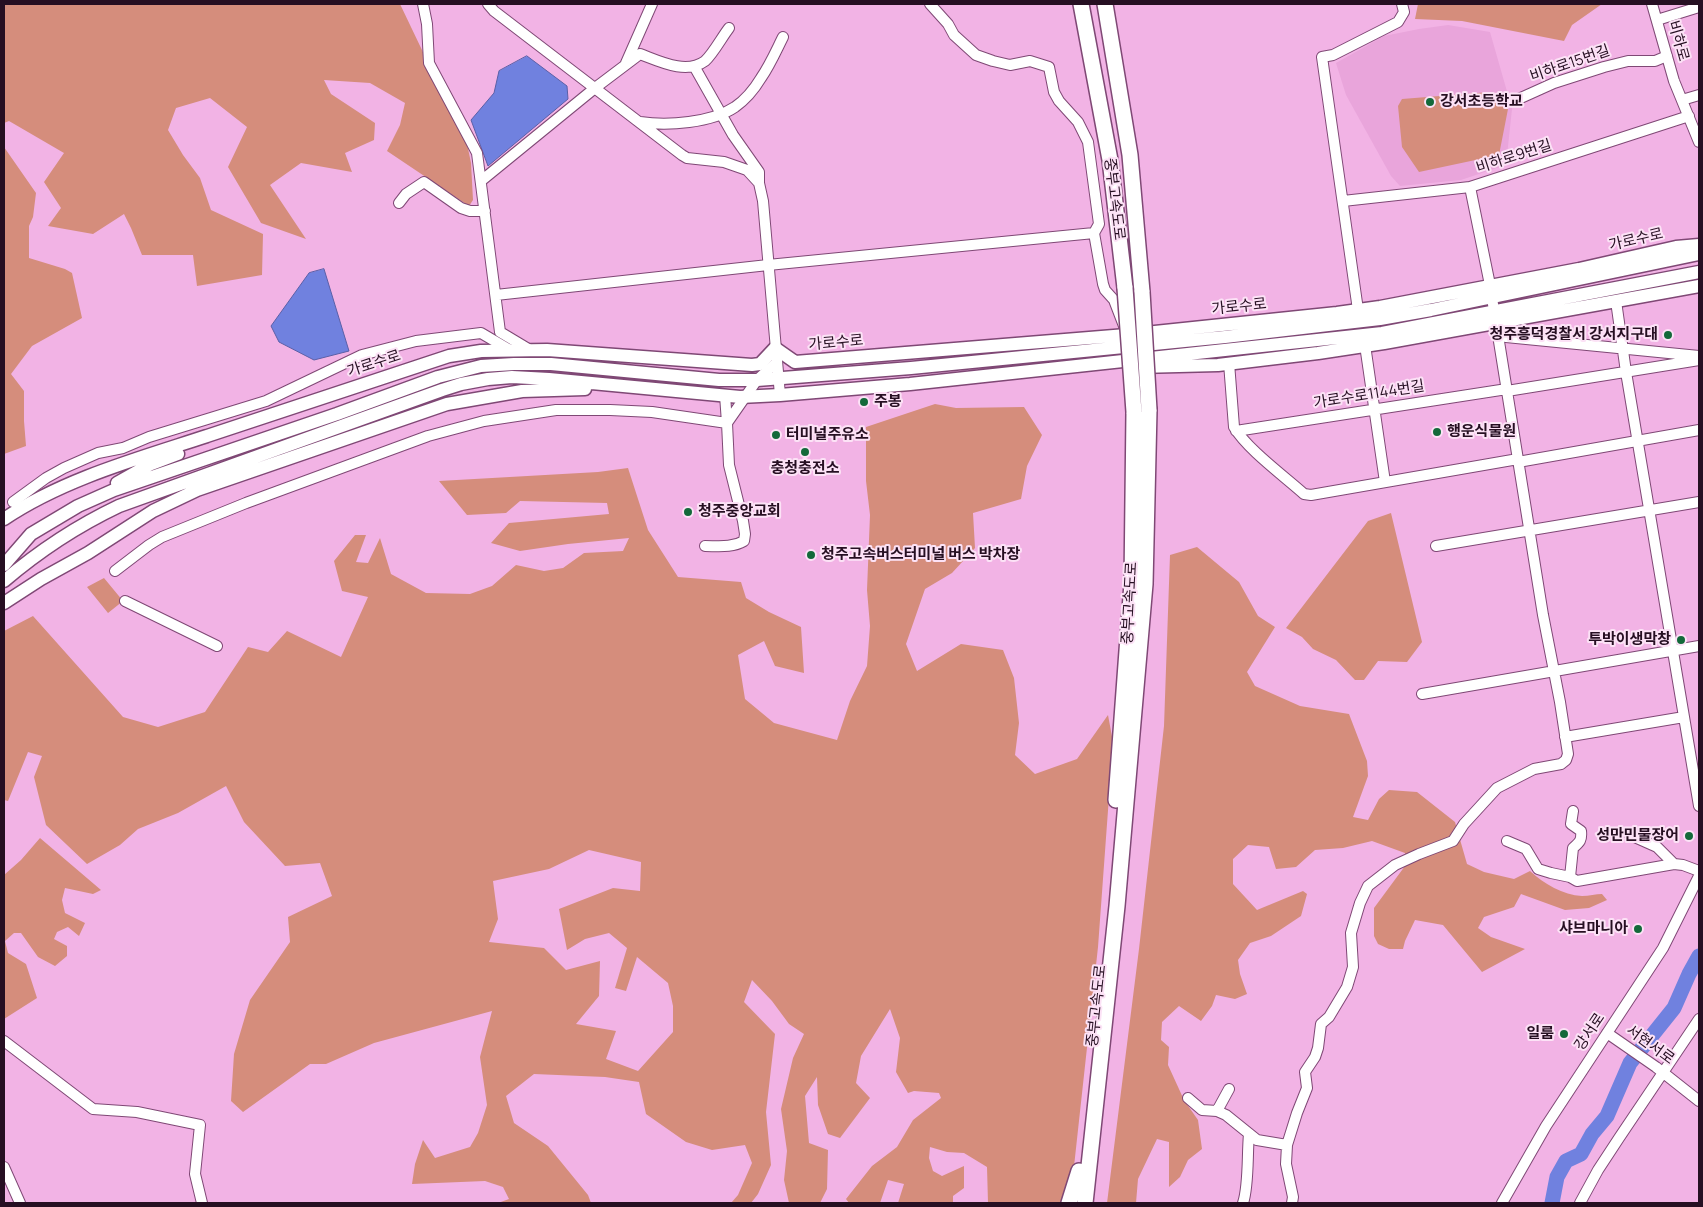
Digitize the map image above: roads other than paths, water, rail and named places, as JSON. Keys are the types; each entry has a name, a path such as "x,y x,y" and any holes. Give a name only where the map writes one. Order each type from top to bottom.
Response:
{"highway":[{"name":"중부고속도로","path":"1082,4 1110,160 1141,411"},
{"name":"중부고속도로","path":"1085,1203 1084,1172 1108,905 1132,583 1141,411 1142,292 1130,154 1105,4"},
{"name":"중부고속도로","path":"1076,1203 1084,1172"},
{"path":"1069,1203 1084,1172"},
{"path":"1084,1172 1089,1203"}],"main road":[{"name":"가로수로","path":"795,362 1126,334 1358,310 1579,269 1676,247 1699,245"},
{"name":"가로수로","path":"4,565 31,534 78,506 114,490 337,414 438,377 481,366 552,364 719,380 778,379 911,368 1328,326 1414,313 1492,298 1699,254"},
{"path":"4,581 30,559 88,521 119,506 461,384 488,379 531,378 724,395 780,396 1340,339 1496,321 1699,272"},
{"path":"1061,367 1109,368 1229,363 1365,345 1699,286"},
{"path":"760,364 775,348 795,362"},
{"name":"가로수로","path":"4,519 37,500 81,480 142,457 450,356 481,351 530,350 760,364"},
{"path":"4,603 172,500 409,415 465,400 522,391 582,389 662,390"},
{"path":"78,506 149,465 227,435 253,421"},
{"path":"4,552 31,534"}],"street":[{"path":"423,4 427,24 429,63 476,153 500,332 530,350"},
{"path":"488,4 494,11 687,158 724,162 747,170 759,183"},
{"path":"626,64 652,4"},
{"path":"930,4 948,24 954,35 976,55 1010,64 1030,61 1048,67 1058,101 1078,122 1091,150 1098,224 1094,233 1105,290 1114,300 1126,334"},
{"path":"1358,310 1322,57 1333,55 1398,22 1404,12 1402,4"},
{"name":"비하로","path":"1652,4 1667,56 1699,142"},
{"path":"1657,20 1699,7"},
{"path":"481,181 595,88 640,54 675,66 694,66 706,60 729,28"},
{"path":"639,122 659,125 722,113 740,102 761,79 783,37"},
{"name":"비하로15번길","path":"1514,101 1554,83 1604,67 1628,61 1655,61 1667,56"},
{"path":"694,66 733,135 759,172 780,396"},
{"path":"1682,100 1699,95"},
{"name":"비하로9번길","path":"1343,201 1470,187 1688,116"},
{"path":"399,203 406,194 424,182 461,208 470,211 485,211"},
{"path":"1470,187 1490,285"},
{"path":"496,295 768,265 1094,233"},
{"path":"1292,1203 1293,1198 1286,1164 1287,1145 1307,1088 1305,1072 1315,1057 1318,1048 1321,1024 1329,1017 1347,986 1350,977 1353,967 1351,933 1360,903 1368,886 1395,865 1453,841 1464,824 1497,788 1534,769 1561,764 1566,760 1568,754 1529,530 1492,298"},
{"path":"1616,301 1626,372 1699,806"},
{"path":"1496,321 1506,337 1699,356"},
{"path":"13,502 46,478 98,453 123,448 149,437 266,401 362,355 416,341 481,333 510,350"},
{"path":"1365,345 1385,482"},
{"name":"가로수로1144번길","path":"1236,431 1699,360"},
{"name":"가로수로","path":"760,364 795,362"},
{"path":"728,423 757,380 776,363"},
{"path":"1229,363 1234,427 1236,431 1304,494 1699,430"},
{"path":"705,546 738,544 744,541 745,534 729,465 728,423 724,395"},
{"path":"115,571 149,545 181,529 428,436 484,421 548,411 610,410 652,412 728,423"},
{"path":"1436,546 1699,502"},
{"path":"125,601 217,646"},
{"path":"1422,694 1699,646"},
{"path":"1566,737 1684,717"},
{"path":"1570,877 1573,848 1582,839 1581,831 1571,824 1572,811"},
{"path":"1630,835 1657,847 1674,864"},
{"path":"1507,841 1526,849 1538,868 1550,873 1570,877 1577,881 1674,864 1699,871"},
{"name":"강서로","path":"1502,1203 1546,1126 1663,948 1699,876"},
{"path":"1580,1203 1659,1070 1699,1019"},
{"name":"서현서로","path":"1607,1033 1699,1101"},
{"path":"4,1041 94,1109 136,1112 200,1125 195,1174 202,1203"},
{"path":"1217,1111 1229,1089"},
{"path":"1188,1098 1202,1110 1217,1111 1232,1120 1257,1140 1287,1145"},
{"path":"1242,1203 1246,1192 1246,1158 1249,1134"},
{"path":"4,1167 20,1203"}],"water":[{"path":"527,56 567,86 568,99 488,166 471,120 494,93 499,71"},
{"path":"324,269 349,351 314,360 279,342 271,326 309,273"}],"waterway":[{"path":"1552,1203 1557,1177 1566,1161 1581,1154 1592,1134 1607,1116 1630,1063 1674,1008 1699,956"}],"place":[{"name":"강서초등학교","path":"1430,102"},
{"name":"청주흥덕경찰서 강서지구대","path":"1668,335"},
{"name":"주봉","path":"864,402"},
{"name":"행운식물원","path":"1437,432"},
{"name":"터미널주유소","path":"776,435"},
{"name":"충청충전소","path":"805,452"},
{"name":"청주중앙교회","path":"688,512"},
{"name":"청주고속버스터미널 버스 박차장","path":"811,555"},
{"name":"투박이생막창","path":"1681,640"},
{"name":"성만민물장어","path":"1689,836"},
{"name":"샤브마니아","path":"1638,929"},
{"name":"일룸","path":"1564,1034"}]}
